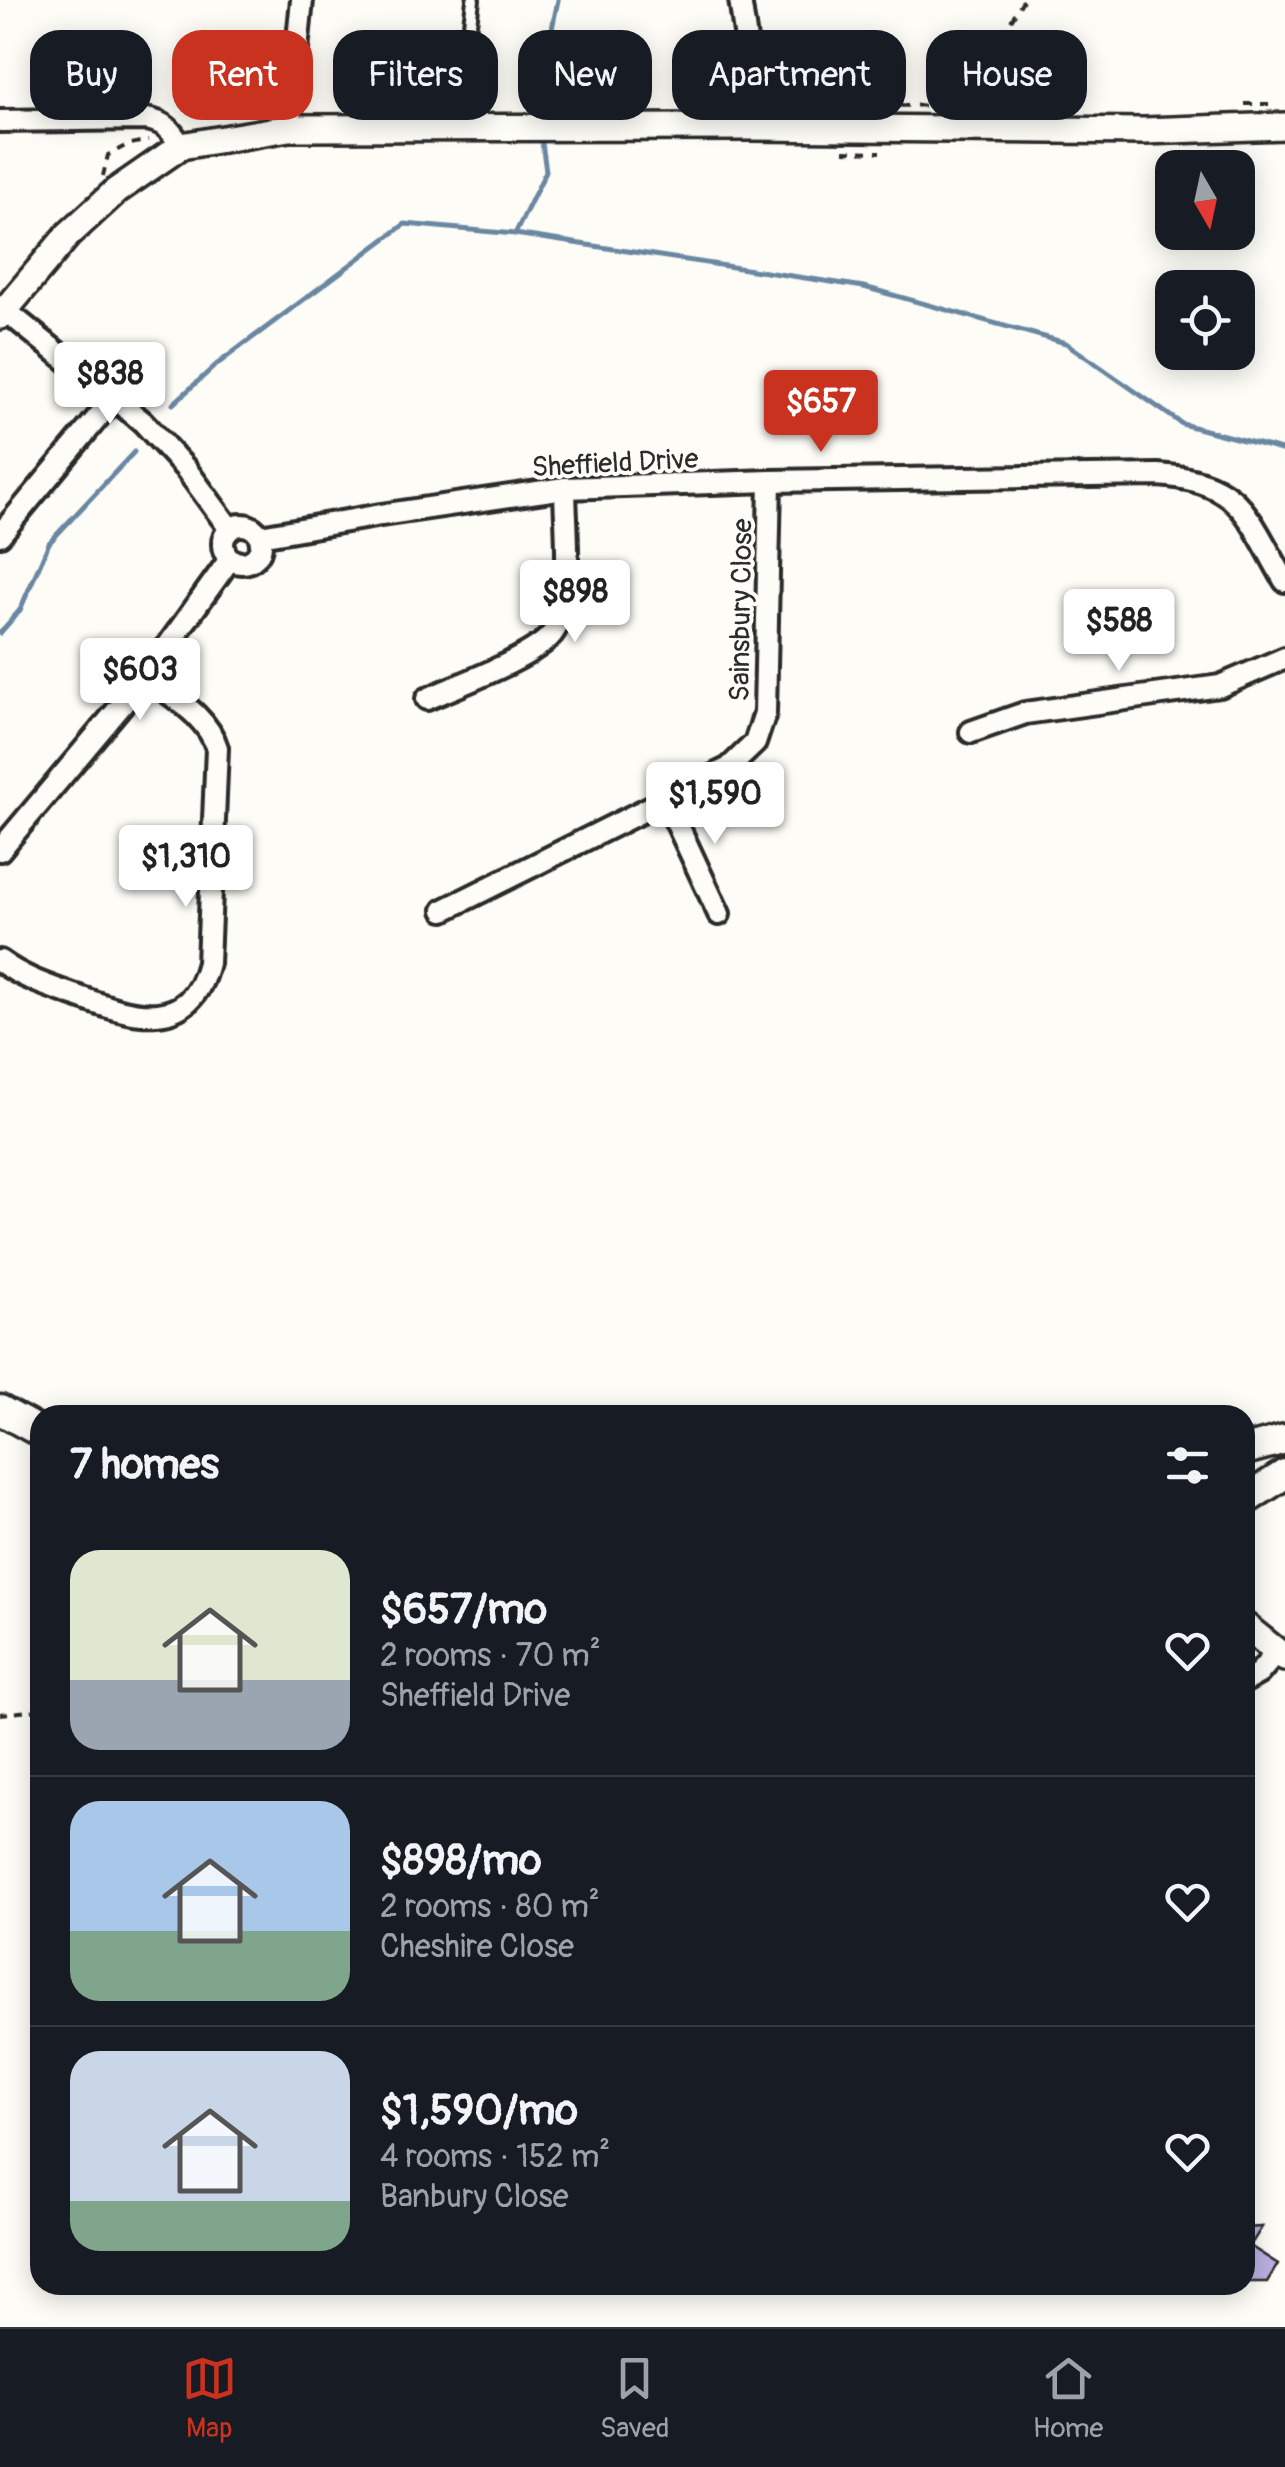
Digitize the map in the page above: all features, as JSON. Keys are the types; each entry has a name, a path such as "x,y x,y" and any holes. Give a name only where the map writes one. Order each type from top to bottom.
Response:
{"main road":[{"path":"0,1410 30,1426"},
{"path":"1255,1435 1285,1429"},
{"path":"1255,1447 1285,1439"},
{"path":"1255,1463 1285,1455"},
{"path":"1255,1494 1285,1474"}],"street":[{"path":"289,128 302,0"},
{"path":"740,0 752,126"},
{"path":"0,122 146,118 171,130 170,143"},
{"path":"230,530 186,469 114,398 3,314 68,235 170,143 289,128 752,126 1144,131 1285,126"},
{"path":"0,535 114,398"},
{"name":"Sheffield Drive","path":"260,536 565,488 770,481 1185,477 1216,486 1237,504 1285,581"},
{"name":"Sainsbury Close","path":"444,910 729,768 748,752 759,735 768,690 770,481"},
{"path":"428,699 536,648 553,633 564,604 565,488"},
{"path":"247,526 260,536 261,549 254,559 242,563 230,559 224,544 230,530 247,526"},
{"path":"0,850 146,676 230,559"},
{"path":"971,732 1025,713 1220,686 1285,658"},
{"path":"0,961 24,977 133,1015 168,1011 190,999 200,985 208,962 217,748 200,718 146,676"},
{"path":"666,800 719,914"},
{"path":"1255,1634 1281,1655 1255,1675"}],"lane":[{"path":"457,128 473,0"}],"path":[{"path":"1006,30 1023,0"},
{"path":"102,183 105,159 112,152 135,142 170,143"},
{"path":"0,1714 30,1711"}],"building":[{"path":"1255,2249 1278,2264 1267,2282 1255,2282"}],"waterway":[{"path":"552,30 558,0"},
{"path":"173,404 216,365 405,224 515,234 546,171 541,136"},
{"path":"515,234 864,287 1066,343 1182,424 1285,451"},
{"path":"0,633 20,610 49,543 134,452"}]}
